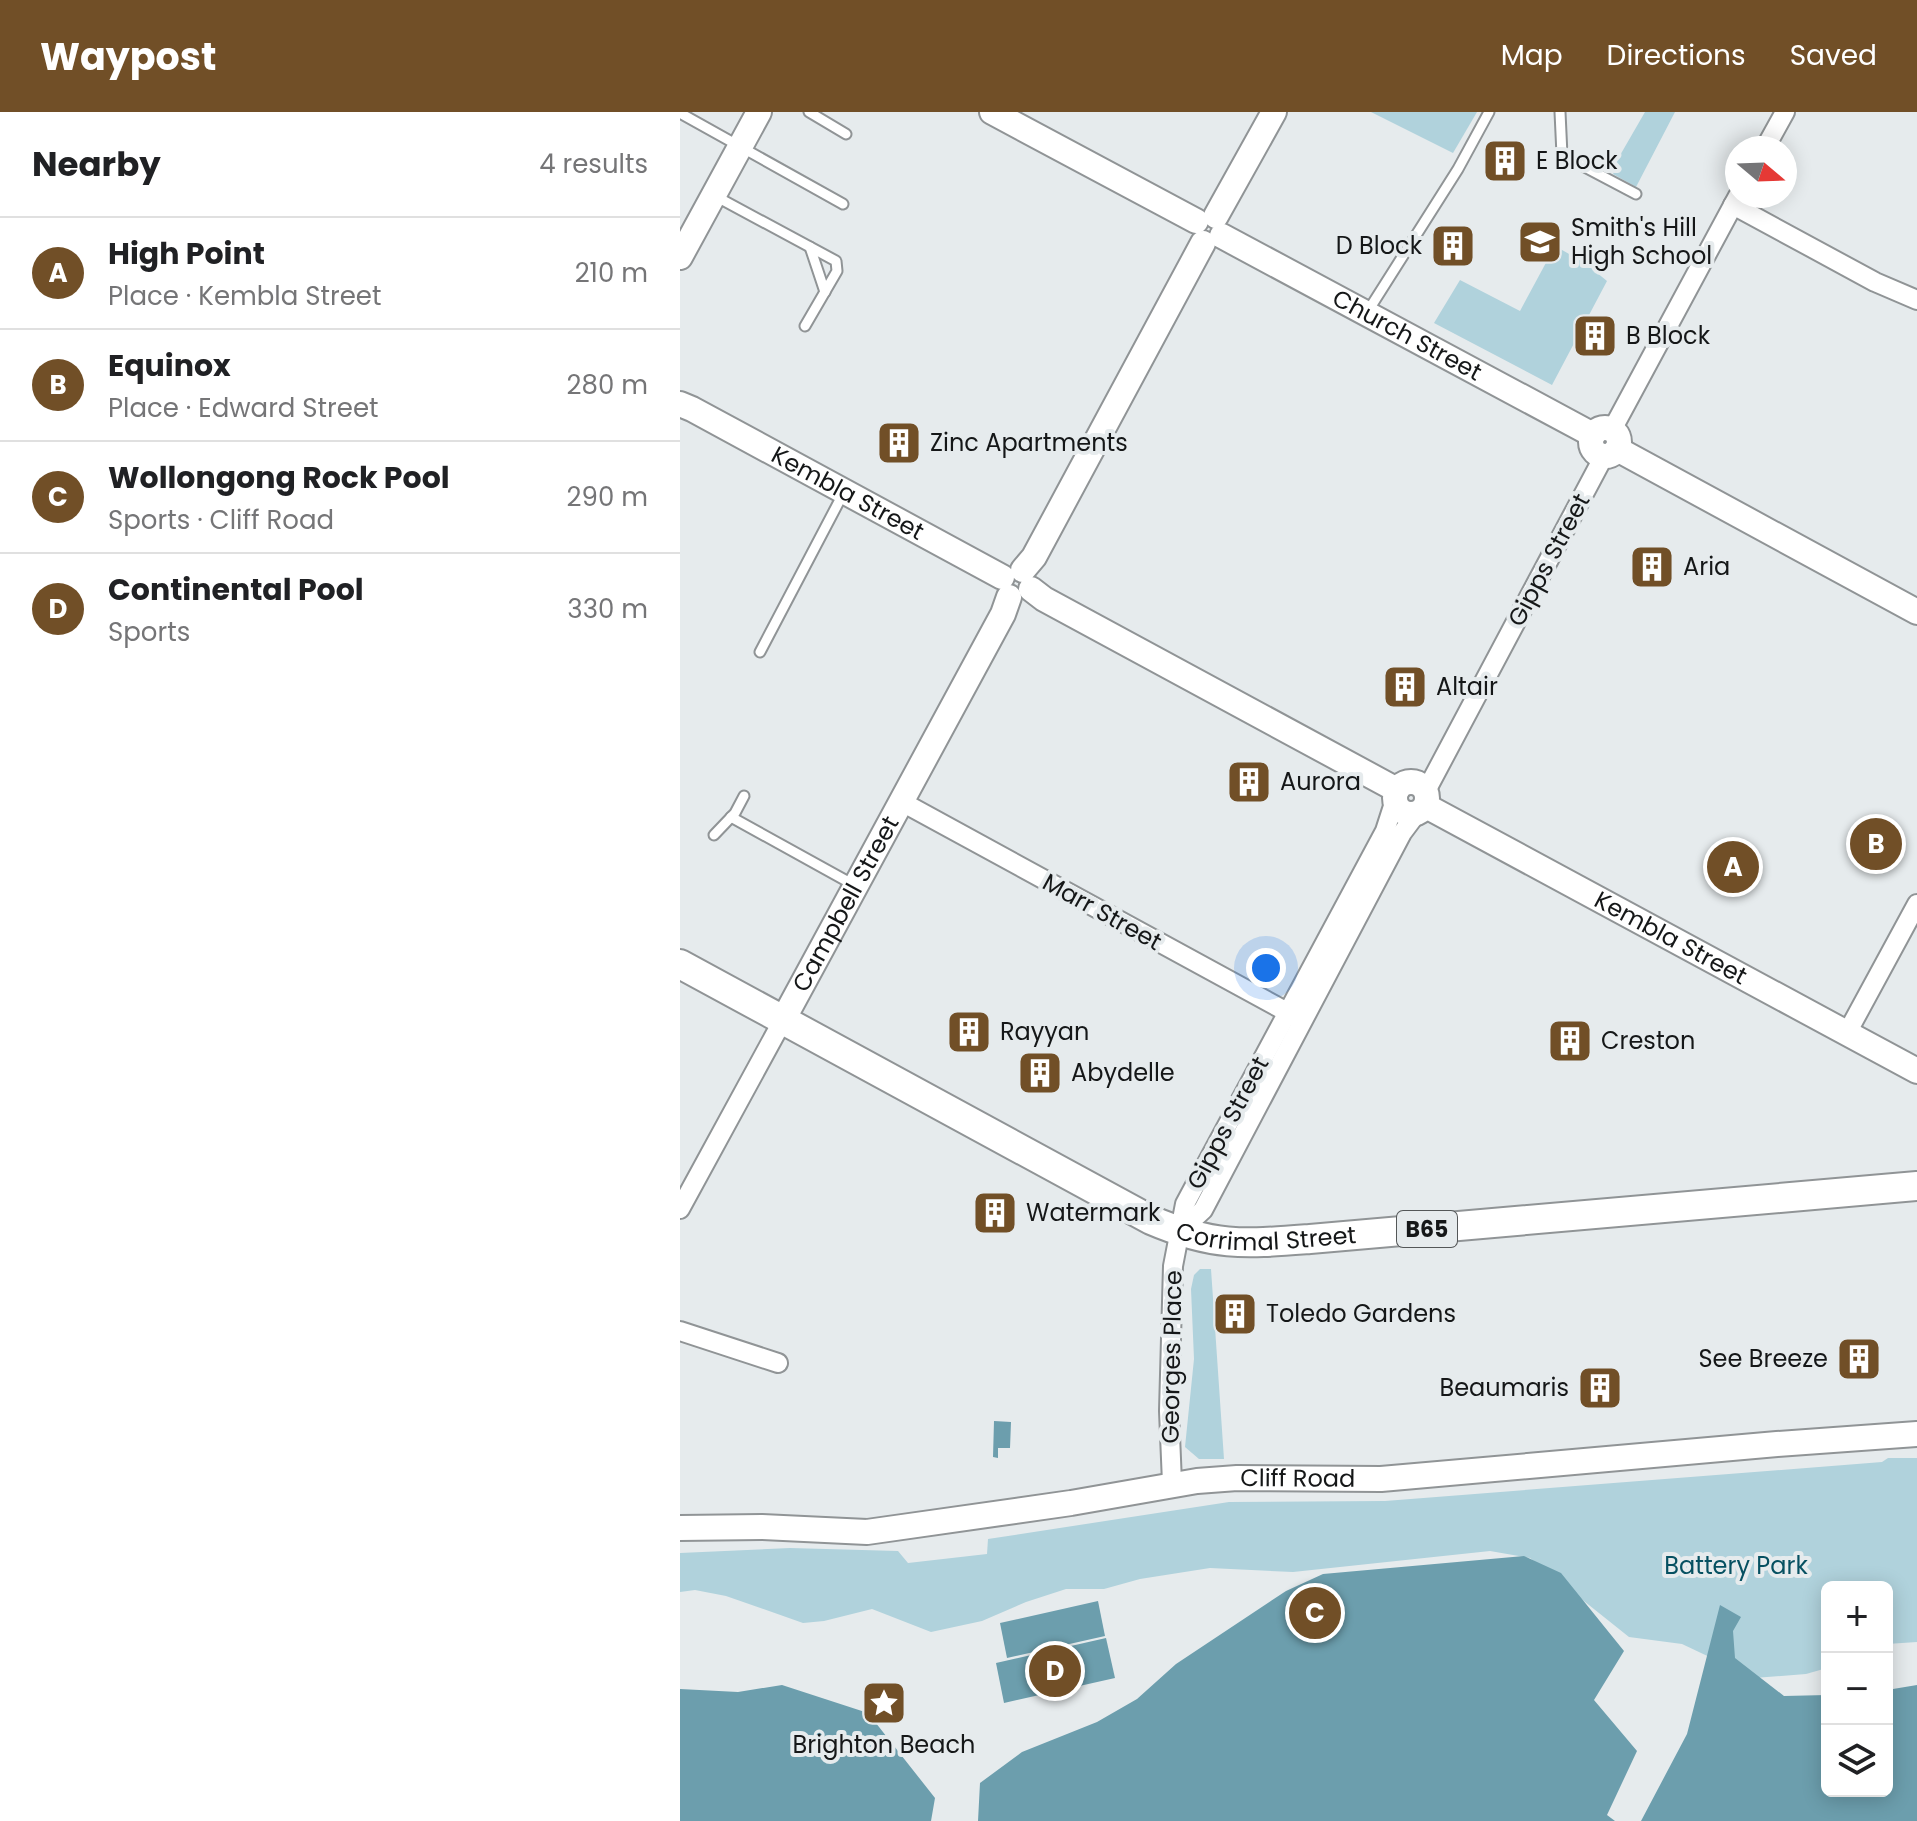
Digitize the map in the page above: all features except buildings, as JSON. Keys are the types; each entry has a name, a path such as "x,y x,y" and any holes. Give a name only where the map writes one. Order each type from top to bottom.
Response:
{"main road":[{"name":"Corrimal Street","path":"680,964 1151,1220 1216,1242 1256,1243 1917,1186"}],"street":[{"path":"680,257 759,112"},
{"name":"Church Street","path":"992,112 1917,612"},
{"name":"Campbell Street","path":"680,1209 1003,614 1016,583 1041,543 1274,112"},
{"path":"1772,136 1785,112"},
{"name":"Gipps Street","path":"1179,1232 1203,1210 1402,833 1423,804 1606,442 1731,208"},
{"path":"1749,208 1875,282 1917,300"},
{"name":"Kembla Street","path":"684,404 1016,583 1396,795"},
{"path":"1396,795 1405,782 1411,781 1422,785 1423,804"},
{"name":"Gipps Street","path":"1179,1232 1185,1204 1385,831 1396,795"},
{"name":"Marr Street","path":"902,802 1304,1021"},
{"name":"Kembla Street","path":"1423,804 1917,1071"},
{"path":"1847,1033 1917,904"},
{"name":"Georges Place","path":"1172,1483 1169,1411 1173,1266 1179,1232"},
{"path":"680,1331 778,1363"},
{"name":"Cliff Road","path":"680,1528 762,1527 867,1532 1136,1493 1172,1483 1237,1478 1381,1479 1917,1434"}],"lane":[{"path":"809,112 846,134"},
{"path":"1367,314 1458,169 1489,112"},
{"path":"1560,112 1562,155 1636,194"},
{"path":"680,113 843,204"},
{"path":"714,195 837,264 837,271 805,326"},
{"path":"810,247 825,292"},
{"path":"760,652 844,491"},
{"path":"714,835 731,817 744,796"},
{"path":"731,817 856,886"}],"green space":[{"path":"1371,112 1477,112 1453,153"},
{"path":"1645,112 1675,112 1636,187 1613,174 1618,165 1615,164"},
{"path":"1555,246 1585,263 1607,281 1552,385 1434,323 1460,280 1520,311"},
{"path":"1200,1269 1211,1269 1224,1459 1199,1459 1185,1447 1194,1359 1191,1289 1194,1275"},
{"name":"Battery Park","path":"1888,1458 1917,1458 1917,1642 1893,1644 1893,1581 1821,1581 1821,1670 1806,1674 1754,1678 1682,1644 1629,1637 1530,1558 1490,1551 1293,1572 1210,1568 1140,1579 1104,1589 1066,1589 982,1621 931,1632 872,1609 803,1623 726,1596 695,1590 680,1592 680,1553 790,1548 898,1551 908,1563 987,1554 988,1539 1229,1502 1385,1501 1882,1462"}],"shaded area":[{"path":"994,1421 1011,1422 1010,1448 998,1448 998,1458 993,1457"},
{"path":"1524,1556 1561,1573 1624,1651 1594,1700 1637,1751 1607,1815 1615,1821 978,1821 980,1783 1022,1752 1097,1722 1137,1699 1176,1664 1286,1591 1323,1574"},
{"path":"1098,1601 1105,1636 1007,1658 1000,1623"},
{"path":"1720,1605 1741,1617 1733,1631 1735,1658 1784,1696 1821,1695 1821,1797 1893,1797 1893,1689 1917,1685 1917,1821 1641,1821 1687,1734"},
{"path":"1106,1638 1115,1678 1004,1703 996,1663"},
{"path":"782,1685 868,1713 935,1798 931,1821 680,1821 680,1689 738,1692"}],"place":[{"name":"E Block","path":"1505,161"},
{"name":"Smith's Hill High School","path":"1540,242"},
{"name":"D Block","path":"1453,246"},
{"name":"B Block","path":"1595,336"},
{"name":"Zinc Apartments","path":"899,443"},
{"name":"Aria","path":"1652,567"},
{"name":"Altair","path":"1405,687"},
{"name":"Aurora","path":"1249,782"},
{"name":"Equinox","path":"1876,844"},
{"name":"High Point","path":"1733,867"},
{"name":"Rayyan","path":"969,1032"},
{"name":"Creston","path":"1570,1041"},
{"name":"Abydelle","path":"1040,1073"},
{"name":"Watermark","path":"995,1213"},
{"name":"Toledo Gardens","path":"1235,1314"},
{"name":"See Breeze","path":"1859,1359"},
{"name":"Beaumaris","path":"1600,1388"},
{"name":"Wollongong Rock Pool","path":"1315,1613"},
{"name":"Continental Pool","path":"1055,1671"},
{"name":"Brighton Beach","path":"884,1703"}]}
